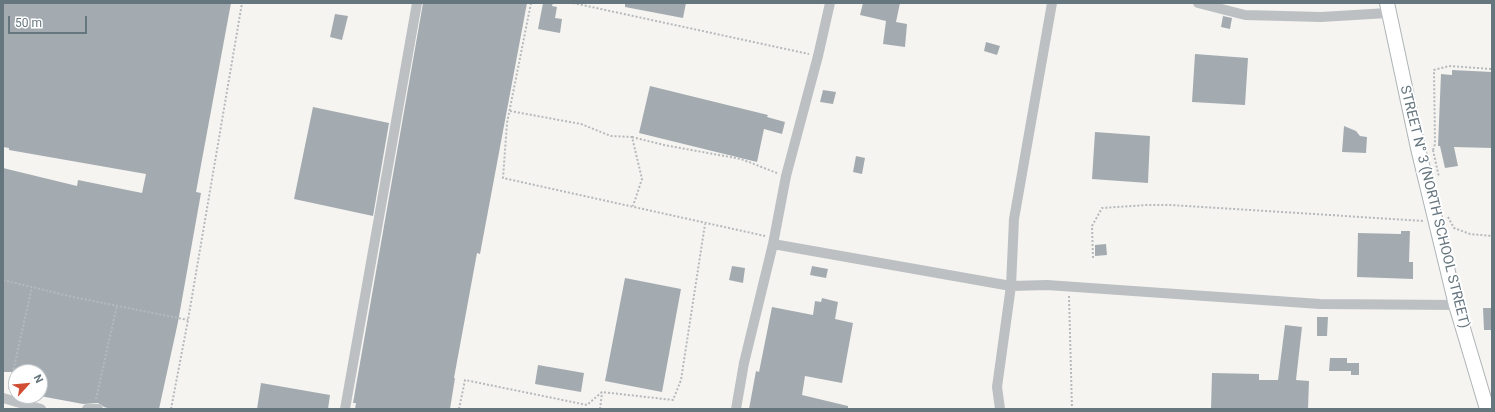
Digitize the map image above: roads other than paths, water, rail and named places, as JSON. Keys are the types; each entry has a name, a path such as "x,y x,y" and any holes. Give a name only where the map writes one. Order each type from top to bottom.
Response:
{"street":[{"path":"345,409 417,3"},
{"path":"736,409 744,363 773,241 786,176 818,56 830,3"},
{"path":"1000,409 996,387 1011,286 1014,219 1052,3"},
{"path":"1198,3 1245,15 1321,17 1388,8"},
{"name":"STREET N° 3 (NORTH SCHOOL STREET)","path":"1388,8 1418,148 1442,218 1456,305 1487,409"},
{"path":"773,241 1011,286 1047,285 1069,288 1320,304 1456,305"},
{"path":"5,398 41,409"}]}
